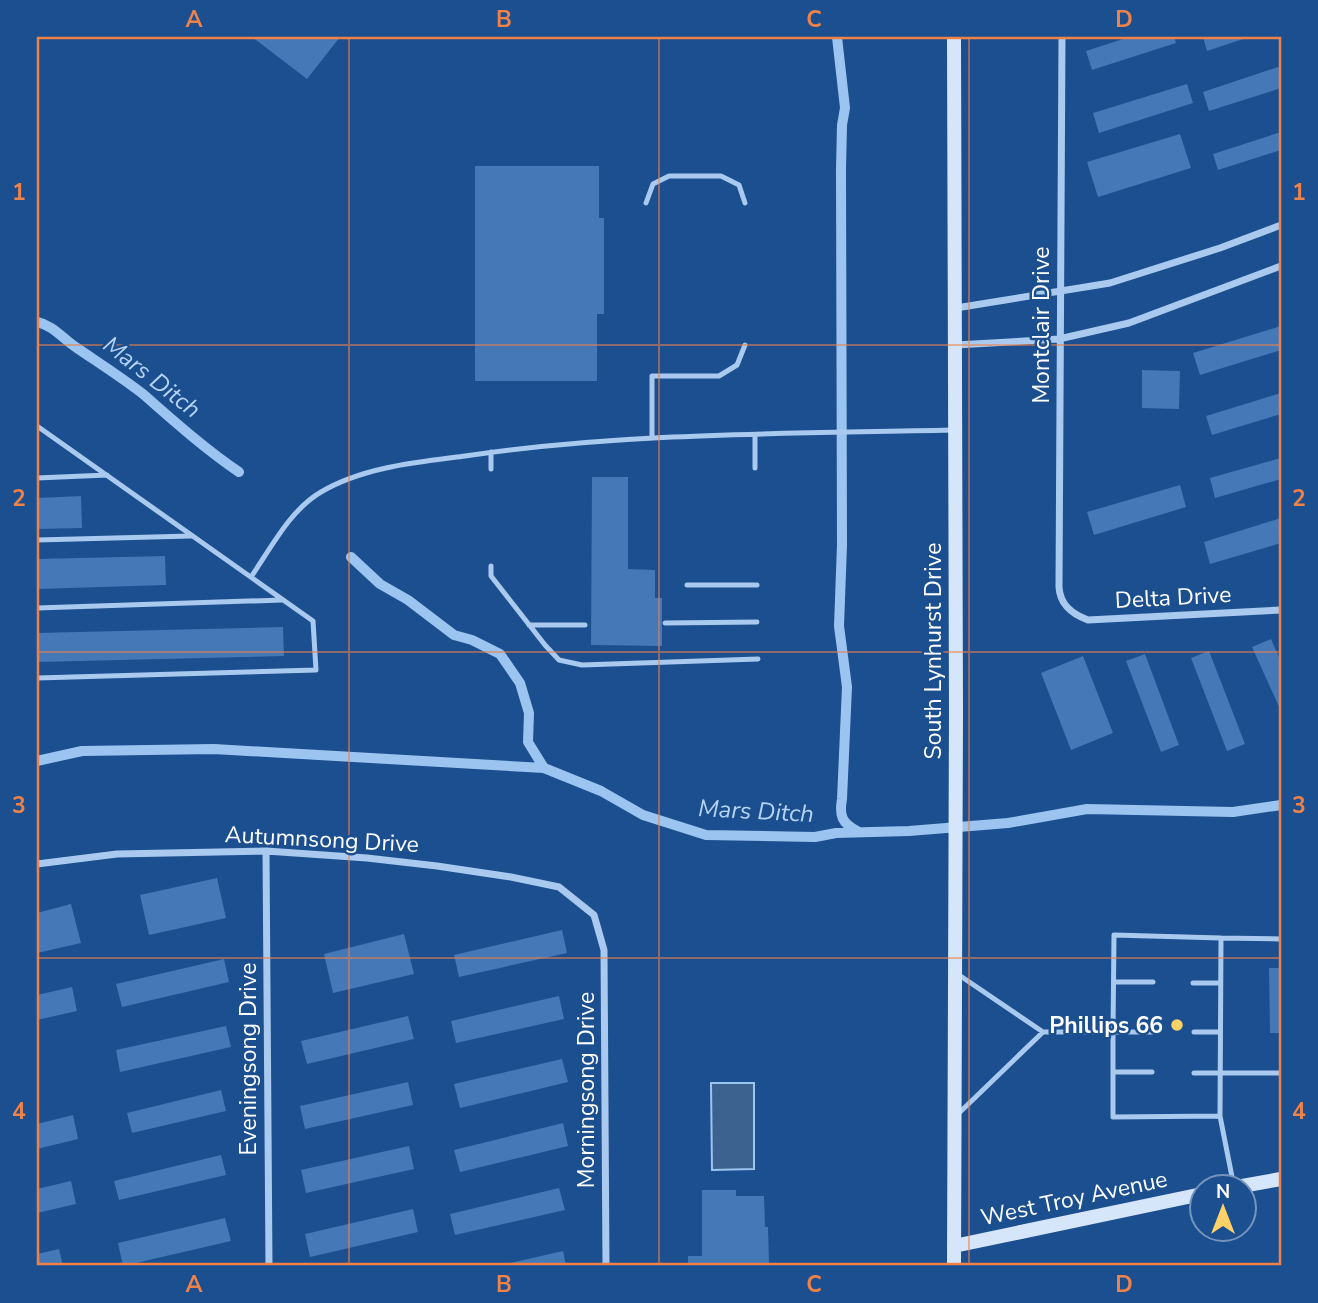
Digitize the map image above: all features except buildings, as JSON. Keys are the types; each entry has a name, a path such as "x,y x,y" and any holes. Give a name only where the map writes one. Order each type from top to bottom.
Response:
{"main road":[{"name":"South Lynhurst Drive","path":"954,37 954,1266"},
{"path":"1258,1183 1281,1179"},
{"name":"West Troy Avenue","path":"954,1246 1188,1197"}],"street":[{"name":"Montclair Drive","path":"1062,37 1059,587 1062,601 1070,610"},
{"path":"956,308 1110,283 1220,248 1281,225"},
{"path":"956,345 1059,339 1129,323 1281,266"},
{"name":"Delta Drive","path":"1070,610 1075,615 1094,620 1281,610"},
{"name":"Autumnsong Drive","path":"37,864 117,854 266,851 367,858 511,877 559,887 594,915"},
{"name":"Eveningsong Drive","path":"266,851 268,1266"},
{"name":"Morningsong Drive","path":"594,915 604,950 606,1266"}],"lane":[{"path":"646,202 653,184 669,176 721,176 739,185 745,203"},
{"path":"652,437 652,376 719,376 737,365 745,345"},
{"path":"37,426 313,621 316,670 37,678"},
{"path":"251,577 289,522 304,505 321,492 345,481 403,465 491,452 652,437 956,430"},
{"path":"755,436 755,468"},
{"path":"491,452 491,469"},
{"path":"37,478 107,475"},
{"path":"37,540 192,536"},
{"path":"491,566 491,576 559,660 582,665 758,659"},
{"path":"687,585 757,585"},
{"path":"37,608 283,600"},
{"path":"665,623 757,622"},
{"path":"529,625 585,625"},
{"path":"1220,1116 1112,1117 1114,935 1281,939"},
{"path":"1221,937 1220,1116 1230,1174"},
{"path":"956,972 1043,1032 1153,1032"},
{"path":"1114,982 1153,982"},
{"path":"1194,983 1220,983"},
{"path":"955,1116 1043,1032"},
{"path":"1194,1032 1220,1032"},
{"path":"1112,1072 1152,1072"},
{"path":"1194,1073 1281,1073"}],"water":[{"path":"711,1083 754,1083 754,1169 712,1170"}],"waterway":[{"path":"837,37 845,108 841,169 842,545 839,626 847,687 841,810 845,822 857,831"},
{"name":"Mars Ditch","path":"37,322 53,329 135,388 239,472"},
{"name":"Mars Ditch","path":"351,557 380,584 408,600 454,635 472,640 500,654 520,683 529,713 528,742 544,768 601,791 643,815 706,835 815,837 836,833 909,831 1008,823 1087,809 1233,812 1281,805"},
{"path":"37,761 82,751 214,749 544,768"}],"place":[{"name":"Phillips 66","path":"1177,1025"}]}
